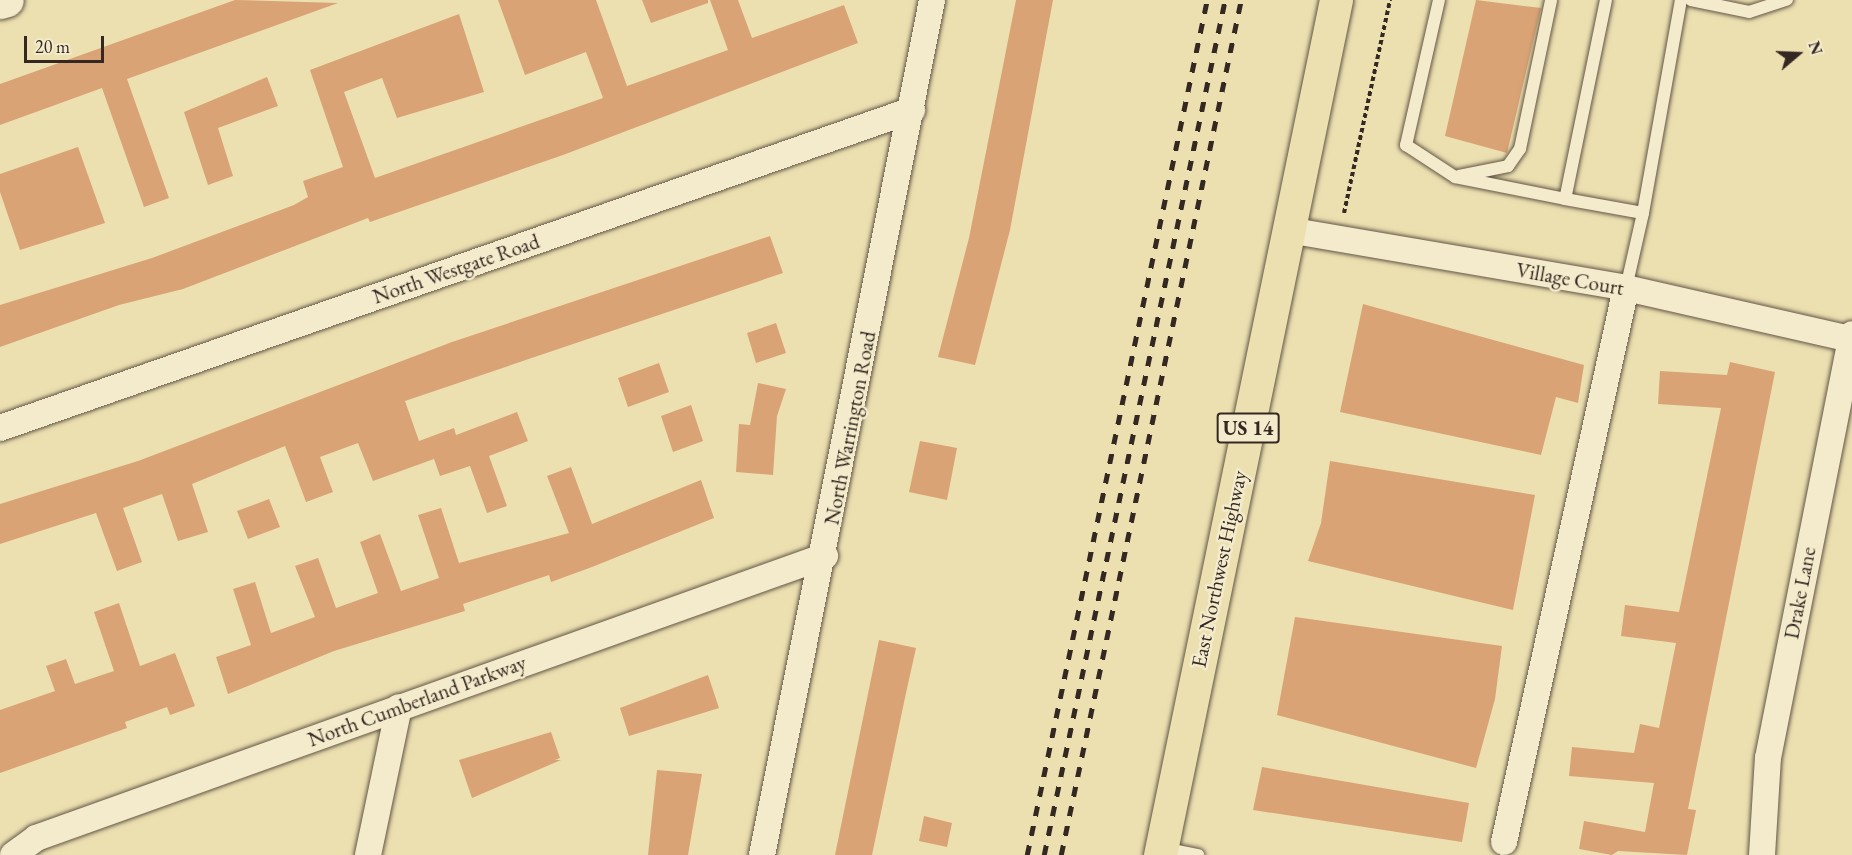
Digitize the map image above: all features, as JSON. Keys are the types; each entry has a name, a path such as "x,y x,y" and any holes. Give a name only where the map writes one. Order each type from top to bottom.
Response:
{"main road":[{"path":"0,2 7,0"},
{"name":"East Northwest Highway","path":"1160,851 1336,0"}],"street":[{"name":"North Warrington Road","path":"762,855 825,556 932,0"},
{"name":"North Westgate Road","path":"0,428 912,110"},
{"name":"Village Court","path":"1288,230 1626,288 1851,336"},
{"path":"1504,842 1626,288"},
{"name":"Drake Lane","path":"1762,855 1768,758 1851,336"},
{"name":"North Cumberland Parkway","path":"13,855 36,838 825,556"},
{"path":"368,855 399,707"}],"lane":[{"path":"1439,0 1406,145 1455,177 1643,213"},
{"path":"1455,177 1508,166 1520,149 1551,0"},
{"path":"1565,199 1606,0"},
{"path":"1626,288 1643,213 1681,0"},
{"path":"1691,0 1749,12 1787,0"},
{"path":"1160,851 1198,855"}],"path":[{"path":"1345,210 1390,0"}],"building":[{"path":"235,0 338,3 127,79 169,198 144,207 102,88 0,125 0,84"},
{"path":"498,0 596,0 627,86 728,50 710,0 738,0 752,38 844,5 858,43 563,155 370,222 368,218 183,289 119,305 0,347 0,305 152,258 294,205 308,197 303,181 343,167 310,70 459,14 484,92 397,118 382,78 344,92 375,178 603,98 586,52 525,75"},
{"path":"642,0 708,0 708,3 651,23"},
{"path":"1016,0 1053,0 1010,230 975,365 938,357 969,238"},
{"path":"1476,0 1541,8 1507,153 1445,136"},
{"path":"267,77 278,106 218,128 233,176 208,185 184,112"},
{"path":"78,147 105,223 20,250 0,192 0,174"},
{"path":"770,236 783,273 405,401 419,441 454,428 456,435 517,412 528,441 489,456 507,506 487,513 470,466 440,476 434,459 373,481 358,443 320,457 333,492 306,502 285,446 192,484 208,532 178,541 162,494 123,508 142,562 117,571 96,513 0,544 0,504 138,461 452,342"},
{"path":"1363,304 1584,365 1578,403 1556,397 1541,455 1340,412"},
{"path":"776,323 786,353 756,363 747,333"},
{"path":"1730,362 1775,372 1688,809 1696,810 1687,855 1618,851 1612,855 1579,849 1584,821 1645,832 1654,783 1569,776 1572,747 1634,753 1640,724 1659,728 1676,643 1621,636 1625,605 1679,612 1721,408 1658,404 1660,371 1727,375"},
{"path":"659,363 669,392 628,407 618,378"},
{"path":"758,383 786,389 777,416 773,475 736,472 739,424 750,425"},
{"path":"691,405 703,441 673,452 661,416"},
{"path":"920,441 957,448 947,500 909,492"},
{"path":"1330,461 1535,495 1513,610 1308,561 1321,523"},
{"path":"571,467 592,524 701,480 714,518 551,582 549,575 463,604 465,611 334,651 228,694 216,657 251,645 233,589 255,582 271,633 315,617 295,566 318,558 336,608 378,593 360,542 380,534 401,591 439,578 418,515 441,508 459,563 569,533 547,476"},
{"path":"269,499 280,527 248,539 237,511"},
{"path":"119,603 140,666 175,653 195,706 170,715 167,707 125,722 127,728 0,773 0,710 55,691 46,666 66,659 75,684 114,671 94,612"},
{"path":"1295,617 1502,646 1495,699 1476,768 1277,715"},
{"path":"879,640 916,648 872,855 835,855"},
{"path":"708,675 719,708 629,736 620,708"},
{"path":"551,732 560,758 555,760 561,760 472,798 459,760"},
{"path":"1262,767 1469,803 1462,842 1253,810"},
{"path":"657,770 702,774 688,855 648,855"},
{"path":"924,816 952,823 947,847 919,841"}],"railway":[{"path":"1027,855 1207,0"},
{"path":"1044,855 1225,0"},
{"path":"1061,855 1241,0"}]}
